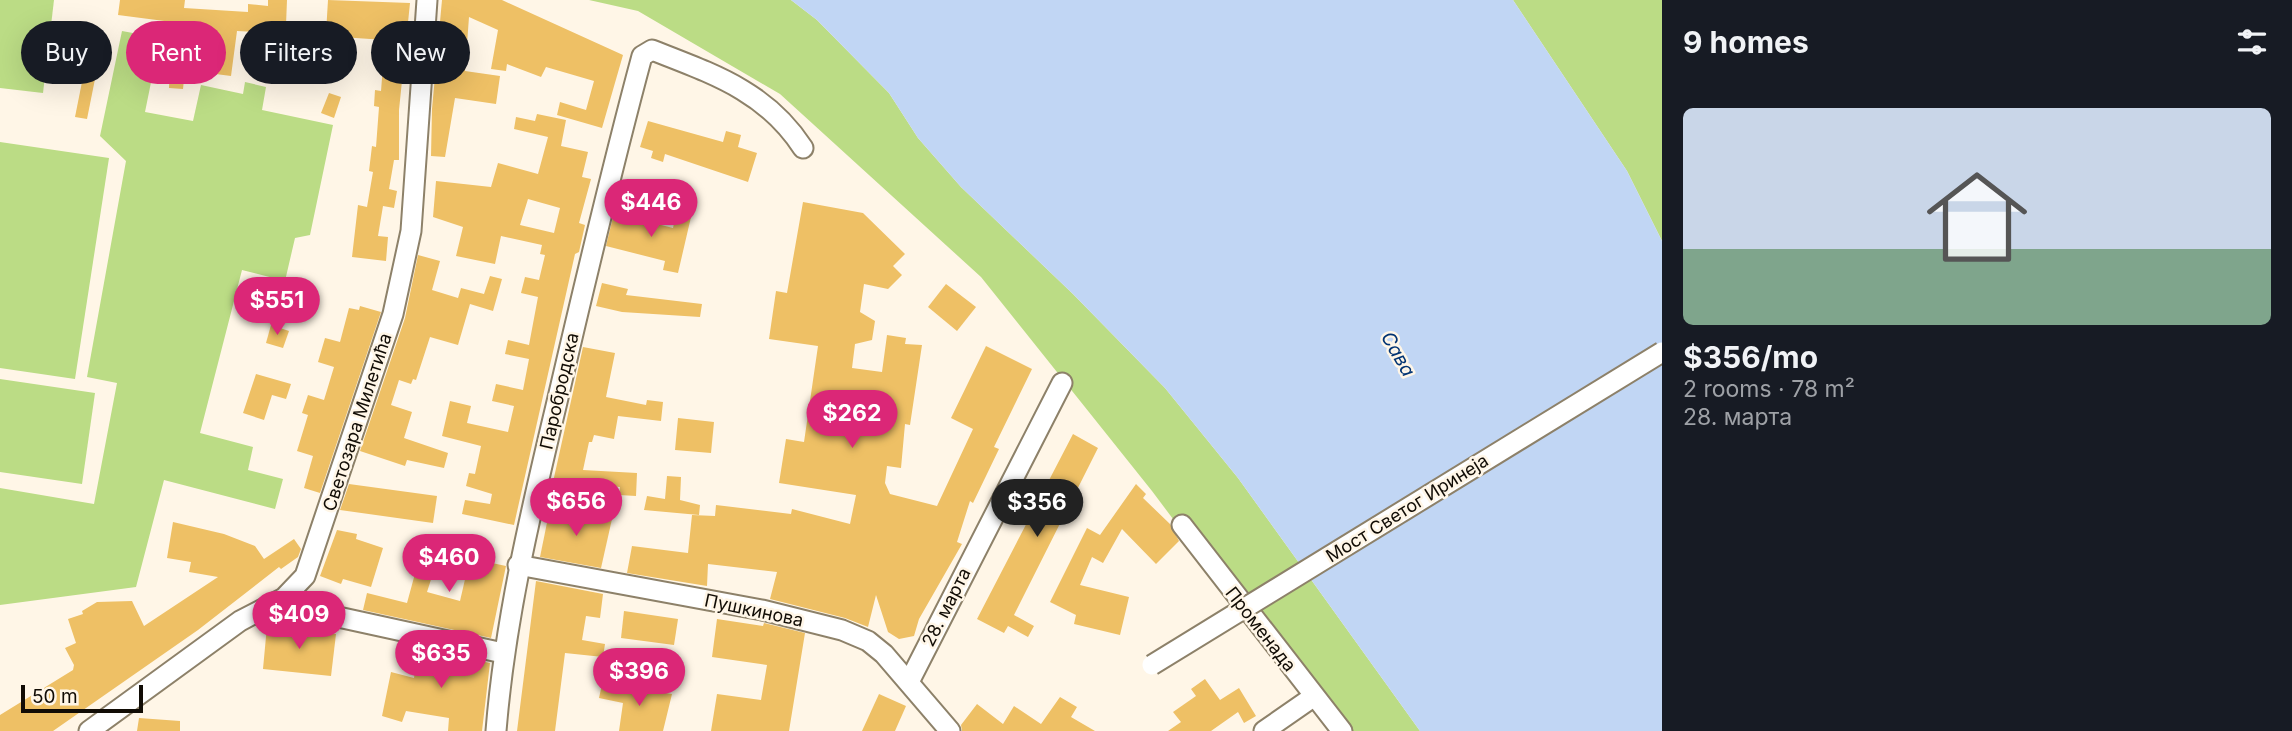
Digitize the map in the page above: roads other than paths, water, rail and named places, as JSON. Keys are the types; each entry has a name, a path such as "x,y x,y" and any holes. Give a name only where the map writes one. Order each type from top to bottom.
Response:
{"street":[{"name":"Светозара Милетића","path":"89,731 240,621 295,589 314,557 393,314 411,231 427,0"},
{"name":"Паробродска","path":"496,731 503,653 518,565 609,180 642,56 652,50 723,78 774,110 803,148"},
{"name":"Мост Светог Иринеја","path":"1152,665 1662,352"},
{"name":"28. марта","path":"909,682 1062,383"},
{"name":"Променада","path":"1182,525 1312,696 1342,731"},
{"name":"Пушкинова","path":"518,565 762,610 842,630 868,641 909,682 950,731"},
{"path":"274,603 503,653"},
{"path":"1264,731 1312,696"}],"water":[{"name":"Сава","path":"791,0 1513,0 1627,171 1662,241 1662,731 1420,731 1238,478 1165,388 1073,294 961,187 918,138 889,93 817,20"}]}
